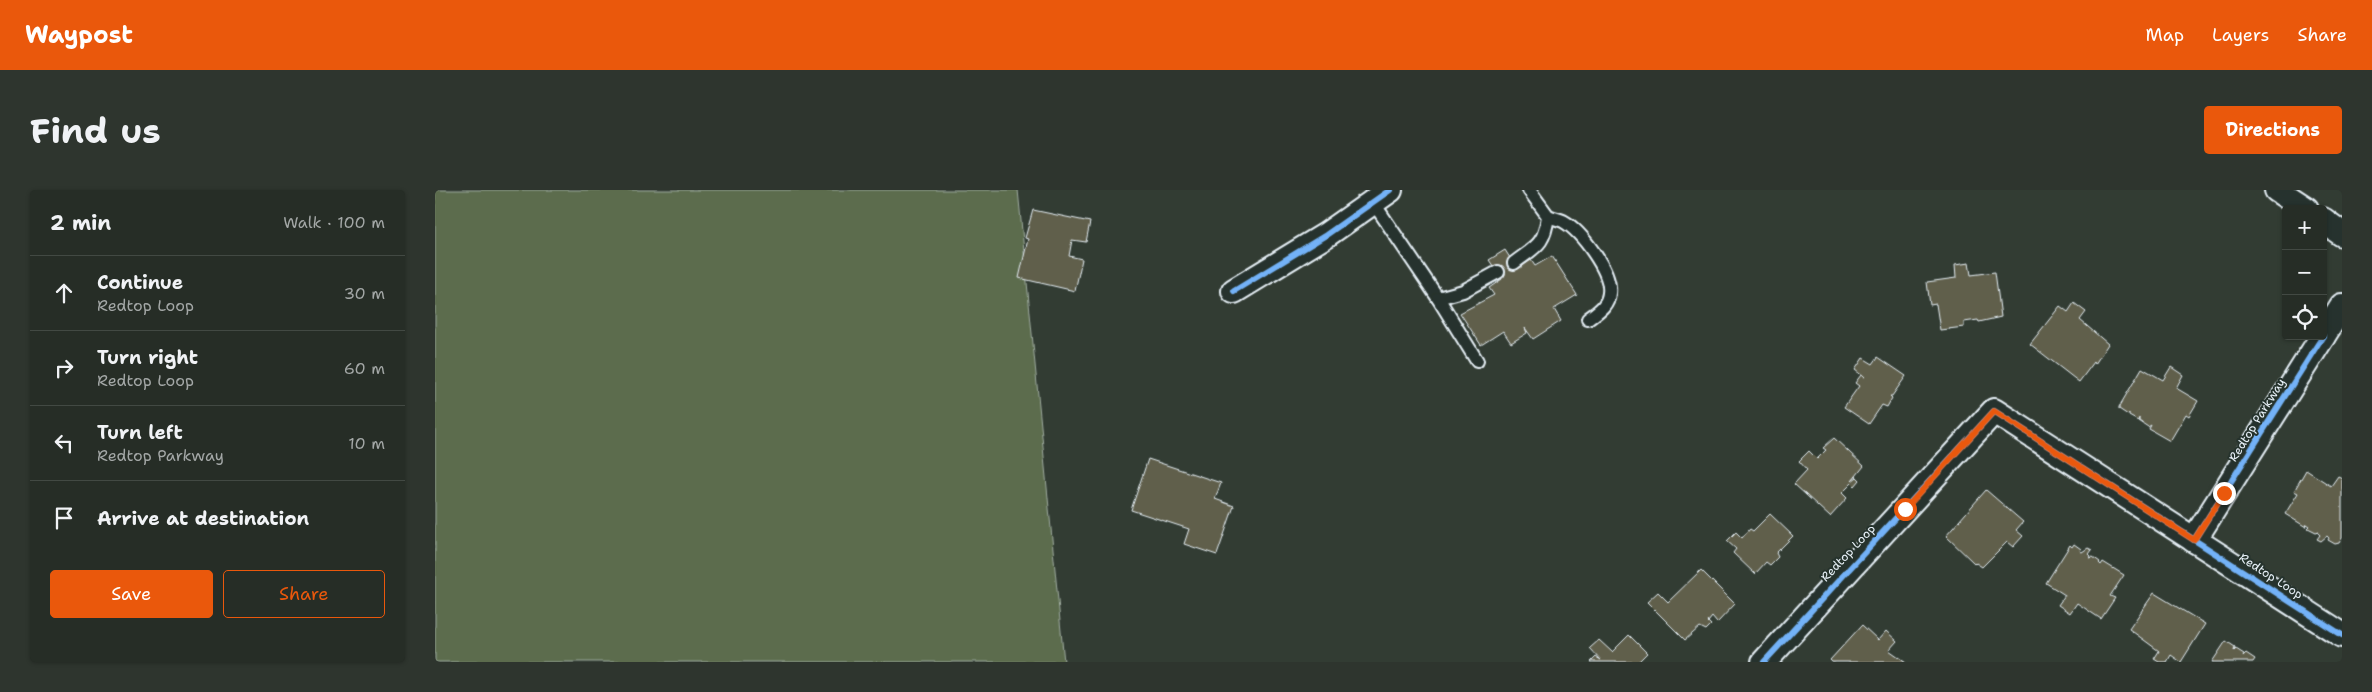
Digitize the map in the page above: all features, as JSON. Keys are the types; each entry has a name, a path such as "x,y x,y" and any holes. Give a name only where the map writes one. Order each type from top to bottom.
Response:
{"street":[{"path":"2277,190 2301,205"},
{"path":"1234,291 1326,235 1381,196"},
{"path":"2327,223 2342,234"},
{"name":"Redtop Parkway","path":"2327,330 2342,306"},
{"name":"Redtop Parkway","path":"2194,540 2320,340"},
{"name":"Redtop Loop","path":"1764,662 1994,411 2342,635"}],"lane":[{"path":"1529,190 1548,216 1563,221 1589,246 1608,278 1609,294 1603,308 1588,319"},
{"path":"1381,196 1438,298 1477,361"},
{"path":"1514,263 1541,243 1546,230 1548,216"},
{"path":"1438,298 1463,291 1498,272"}],"green space":[{"path":"435,190 1018,190 1064,662 435,662"}],"building":[{"path":"1033,210 1090,222 1086,242 1072,240 1069,256 1082,259 1075,291 1019,278 1028,239 1025,238"},
{"path":"1505,250 1517,269 1531,260 1535,266 1552,256 1577,295 1554,309 1561,321 1533,339 1525,328 1527,333 1511,343 1503,331 1481,345 1460,313 1494,295 1489,288 1502,279 1489,260"},
{"path":"1969,263 1971,275 1995,272 2001,317 1979,322 1978,320 1964,322 1964,327 1940,330 1936,304 1930,305 1927,282 1956,278 1955,265"},
{"path":"2074,303 2086,312 2080,320 2108,344 2095,364 2094,362 2079,382 2030,344 2060,306 2068,312"},
{"path":"1878,357 1906,376 1892,396 1890,396 1892,398 1887,407 1882,405 1869,424 1844,407 1859,386 1855,383 1861,375 1864,377 1855,370 1863,358 1873,364"},
{"path":"2171,367 2183,375 2176,388 2198,401 2189,416 2186,414 2170,441 2149,429 2151,425 2148,427 2139,421 2139,418 2138,421 2129,416 2129,413 2128,415 2119,409 2119,407 2142,368 2163,380"},
{"path":"1834,438 1864,466 1852,481 1857,477 1860,480 1855,486 1852,483 1842,493 1847,498 1830,517 1794,484 1807,470 1799,461 1809,451 1817,459 1826,450 1823,448"},
{"path":"1148,459 1221,483 1215,499 1234,506 1217,555 1184,544 1189,529 1131,510"},
{"path":"2306,470 2331,486 2338,476 2342,478 2342,538 2339,543 2335,544 2328,540 2327,536 2321,541 2317,539 2320,535 2319,531 2316,532 2308,528 2310,526 2307,524 2306,527 2285,514 2298,493 2294,491"},
{"path":"1986,490 2023,522 2016,530 2023,536 2013,547 2007,542 1982,567 1975,564 1946,536"},
{"path":"1770,514 1793,536 1776,553 1778,557 1770,565 1766,562 1755,574 1733,553 1736,549 1727,541 1736,532 1742,538 1750,529 1753,531"},
{"path":"2074,544 2082,552 2088,548 2092,550 2089,554 2090,558 2093,557 2101,565 2103,562 2124,575 2110,596 2115,598 2101,619 2077,603 2070,613 2058,605 2065,595 2046,583 2070,545 2072,547"},
{"path":"1701,570 1735,604 1717,623 1712,617 1708,622 1711,625 1706,630 1700,627 1685,640 1647,602 1658,592 1668,602"},
{"path":"2154,593 2205,624 2181,662 2171,655 2167,662 2159,662 2154,659 2159,651 2129,629"},
{"path":"1862,625 1878,640 1886,631 1897,641 1889,650 1906,662 1832,662 1830,660"},
{"path":"1629,635 1647,653 1638,662 1591,662 1596,657 1601,660 1590,648 1599,640 1612,652"},
{"path":"2226,641 2235,647 2234,651 2236,649 2244,654 2243,656 2246,653 2255,659 2253,662 2212,662"}],"cycle path":[{"path":"1234,291 1326,235 1390,190"},
{"path":"2194,540 2320,340"},
{"path":"1764,662 1994,411 2342,635"}],"route":[{"path":"1905,509 1994,411 2194,540 2224,493"}]}
